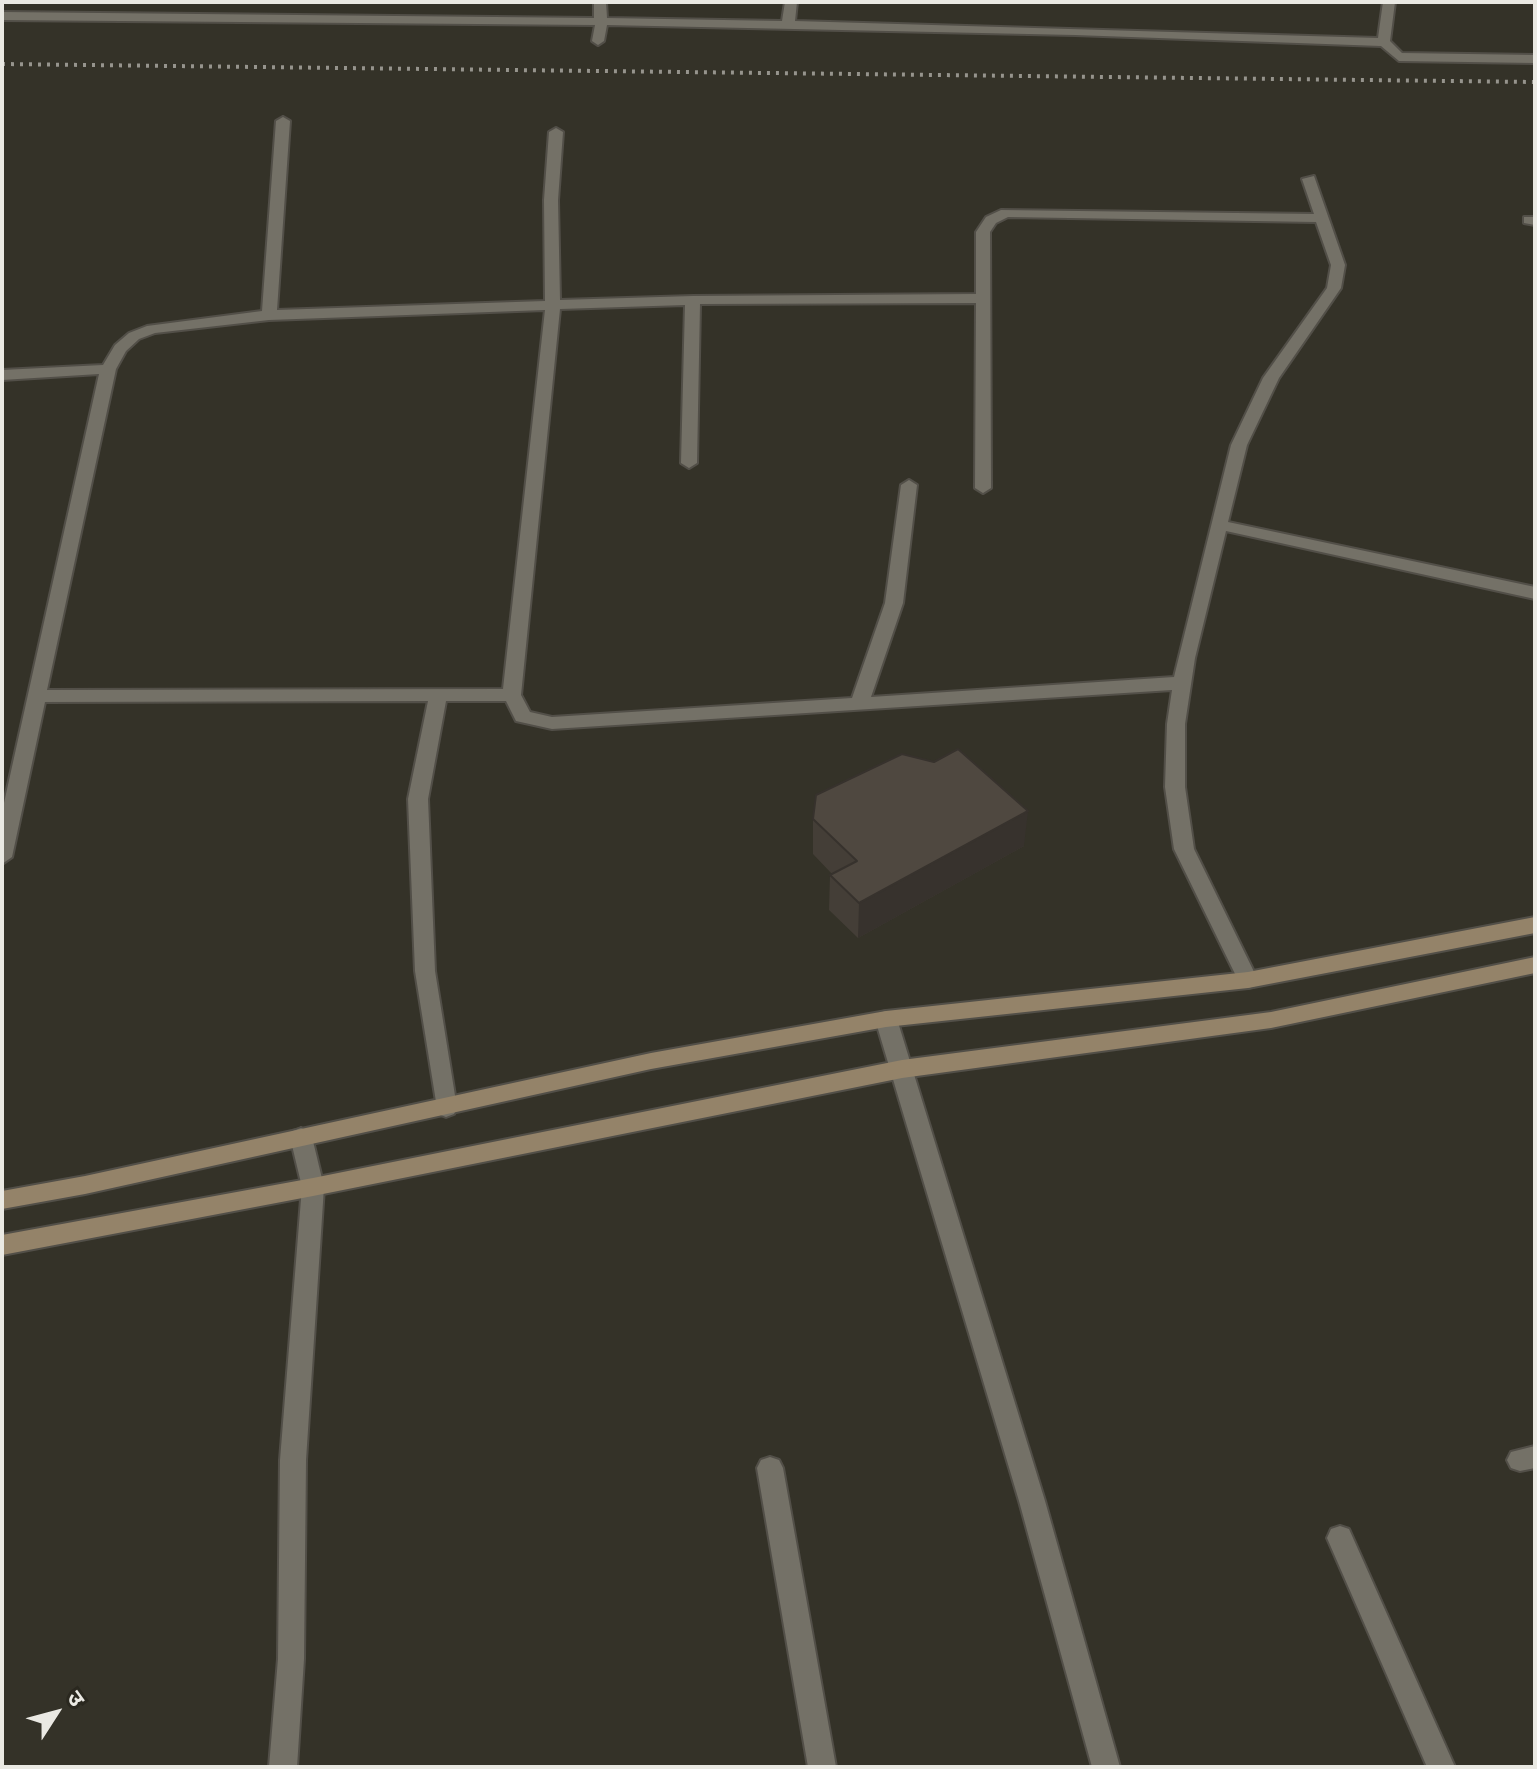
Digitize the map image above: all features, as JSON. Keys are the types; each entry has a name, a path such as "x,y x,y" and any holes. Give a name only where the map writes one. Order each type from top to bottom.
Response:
{"main road":[{"path":"2,1200 446,1108 651,1061 886,1019 1248,980 1535,925"},
{"path":"2,1245 313,1187 902,1069 1271,1020 1535,965"}],"street":[{"path":"139,19 142,2"},
{"path":"392,2 392,20"},
{"path":"517,2 519,22"},
{"path":"598,41 600,2"},
{"path":"788,25 791,2"},
{"path":"1384,42 1389,2"},
{"path":"2,16 601,24 639,17 788,25 1384,42 1399,57 1535,59"},
{"path":"269,315 283,121"},
{"path":"556,132 551,200 553,307 512,695 523,717 552,723 1182,683"},
{"path":"1248,980 1184,849 1175,787 1176,724 1182,683 1239,445 1271,378 1334,288 1338,265 1309,179"},
{"path":"983,488 983,232 991,220 1006,213 1322,218"},
{"path":"2,857 108,369 127,342 152,329 269,315 693,300 985,298"},
{"path":"689,463 693,300"},
{"path":"2,375 108,369"},
{"path":"859,704 894,603 909,485"},
{"path":"1220,525 1535,593"},
{"path":"438,695 418,799 425,971 446,1108"},
{"path":"37,696 512,695"},
{"path":"886,1019 1032,1501 1106,1767"},
{"path":"283,1767 291,1659 293,1460 313,1187 301,1137"},
{"path":"770,1468 822,1767"},
{"path":"1340,1538 1441,1767"}],"building":[{"path":"958,749 1028,811 859,903 830,875 857,861 813,819 816,795 902,754 934,762"}],"railway":[{"path":"2,64 1535,82"}]}
